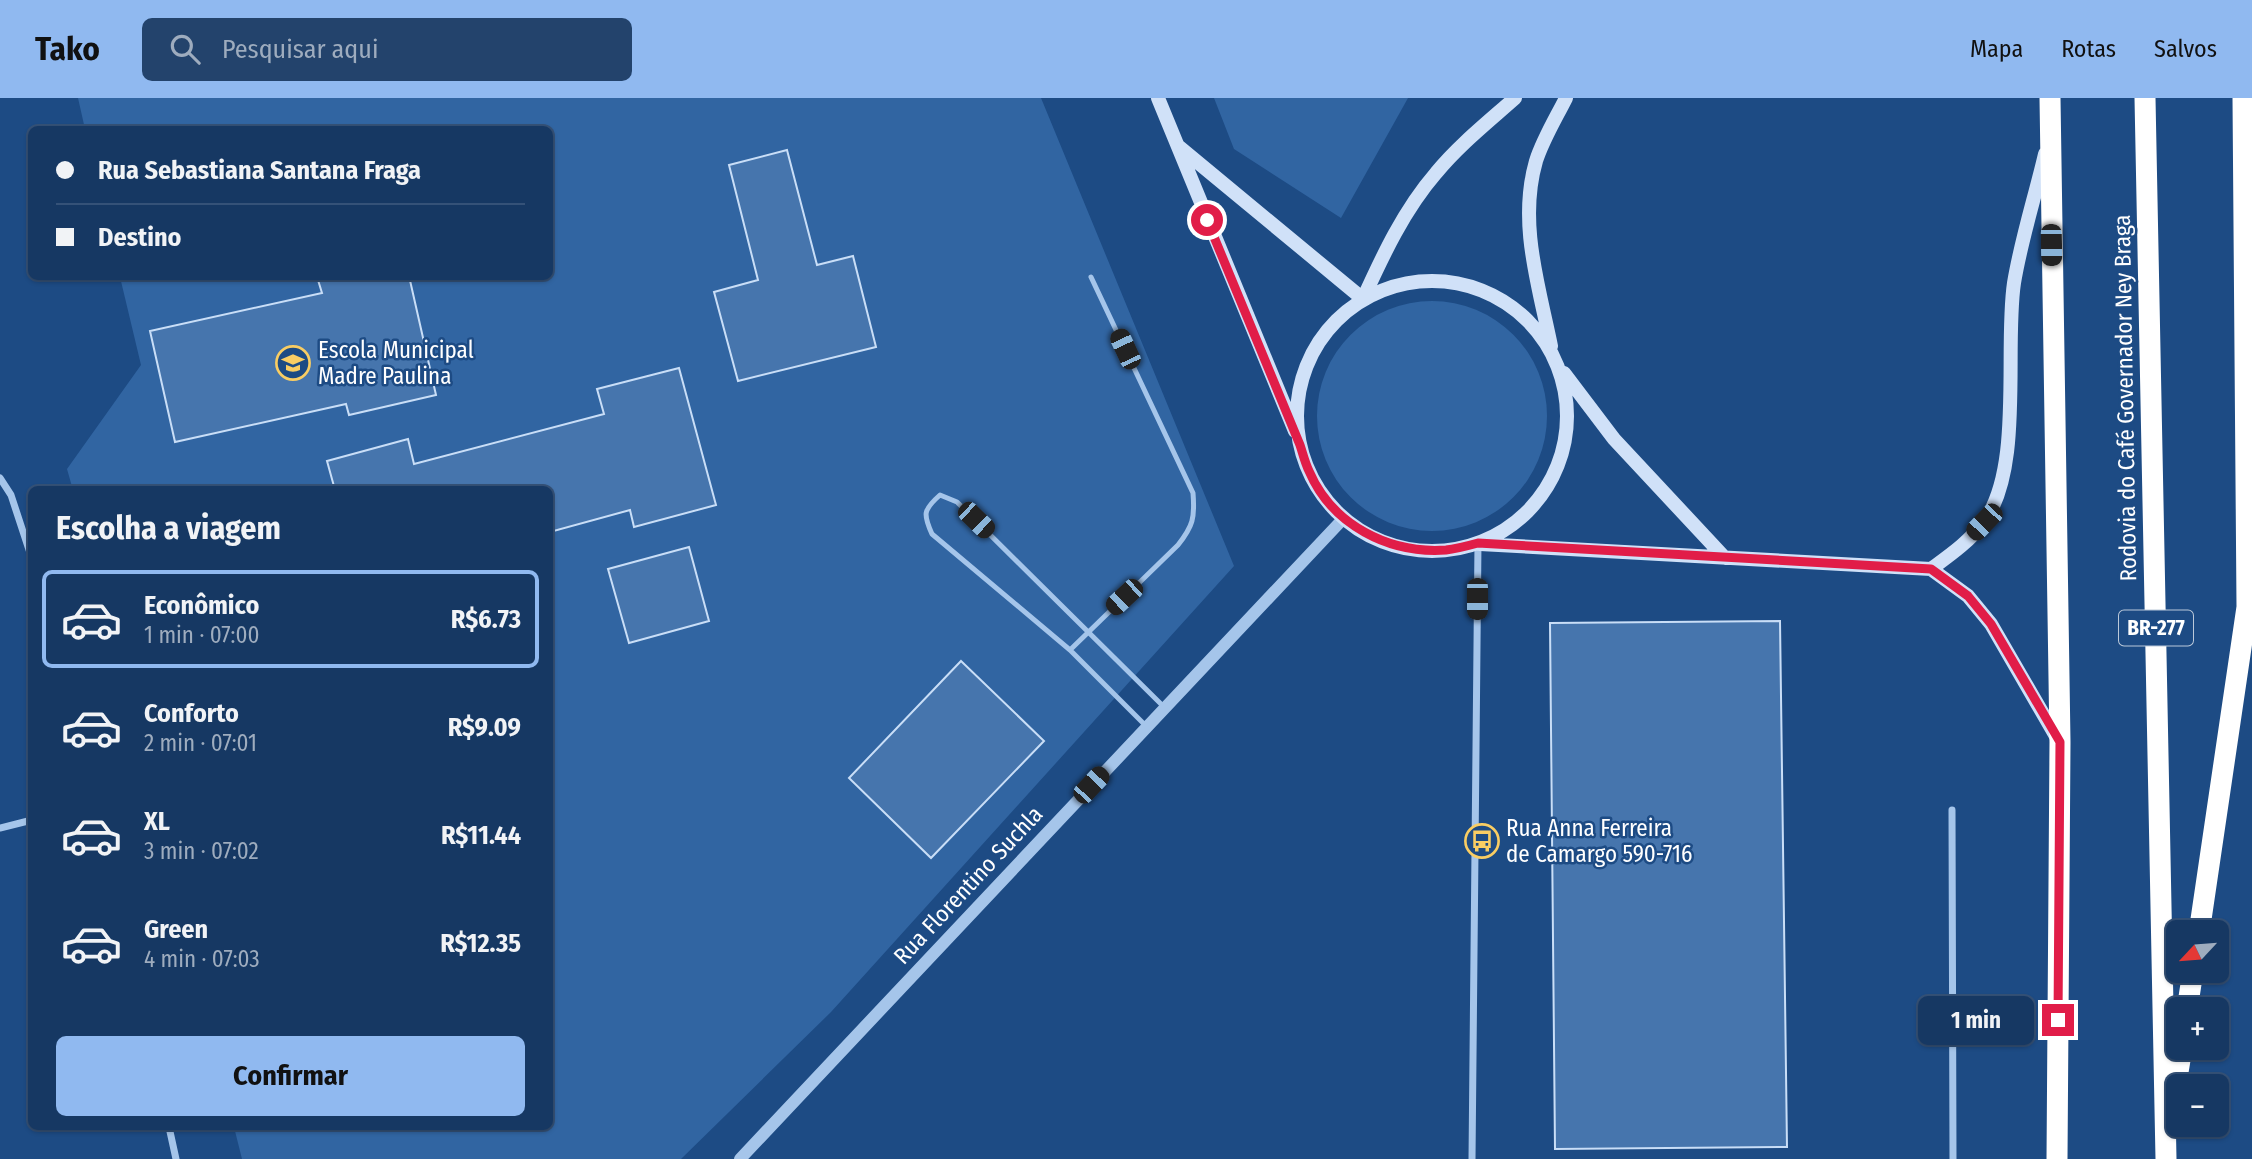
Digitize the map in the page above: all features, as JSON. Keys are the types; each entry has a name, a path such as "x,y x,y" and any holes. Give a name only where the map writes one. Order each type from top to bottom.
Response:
{"highway":[{"path":"2050,98 2060,742 2057,1159"},
{"name":"Rodovia do Café Governador Ney Braga","path":"2145,98 2166,1155"},
{"path":"2201,920 2250,607 2244,98"},
{"path":"2166,1155 2180,1060"}],"main road":[{"path":"1158,98 1309,472 1343,519 1366,534 1392,545 1420,550 1448,550 1478,543 1502,532 1524,515 1542,494 1556,469 1564,442 1567,414 1564,386 1554,359 1534,275 1530,204 1536,161 1566,98"},
{"path":"1363,299 1383,255 1434,174 1458,148 1515,98"},
{"path":"1931,569 1957,550 1984,522 1998,491 2007,454 2014,284 2049,135"},
{"path":"1176,144 1363,299"},
{"path":"1300,445 1297,417 1299,389 1308,362 1321,337 1334,323 1363,299 1388,287 1416,281 1444,281 1471,286 1497,297 1521,313 1540,334 1554,359 1614,439 1724,558"},
{"path":"1478,543 1931,569 1968,596 1991,624 2060,742"}],"street":[{"path":"0,478 11,495 28,547"},
{"name":"Rua Florentino Suchla","path":"740,1159 1343,519"},
{"path":"1472,1159 1478,543"},
{"path":"1952,810 1953,1159"},
{"path":"0,828 28,821"},
{"path":"170,1130 176,1159"}],"lane":[{"path":"1070,650 1178,545 1191,529 1194,512 1193,493 1091,277"},
{"path":"1146,726 1070,650 932,534 925,519 927,506 940,495 957,502 1164,707"}],"shaded area":[{"path":"78,98 1041,98 1234,566 831,1012 681,1159 242,1159 235,1130 553,1130 553,486 72,486 67,469 141,365 121,280 553,280 553,126 84,126"},
{"path":"1214,98 1408,98 1341,218 1234,149"},
{"path":"1432,301 1454,303 1476,310 1505,327 1521,343 1542,383 1547,416 1545,438 1538,460 1521,489 1505,505 1465,526 1432,531 1410,529 1388,522 1359,505 1343,489 1322,449 1317,416 1319,394 1326,372 1343,343 1359,327 1399,306"}],"building":[{"path":"787,150 817,265 853,256 876,347 738,381 714,292 758,280 729,165"},
{"name":"Escola Municipal Madre Paulina","path":"318,280 410,280 436,395 349,415 346,404 175,442 150,331 322,293"},
{"name":"Escola Municipal Madre Paulina","path":"679,368 716,505 634,527 630,510 553,531 553,486 334,486 327,461 408,439 414,464 604,414 597,389"},
{"path":"689,547 709,621 629,643 608,569"},
{"path":"1780,621 1787,1147 1555,1149 1550,623"},
{"path":"961,661 1044,741 931,858 849,778"}],"place":[{"name":"Escola Municipal Madre Paulina","path":"293,363"},
{"name":"Rua Anna Ferreira de Camargo 590-716","path":"1482,841"}],"route":[{"path":"1207,220 1309,472 1343,519 1366,534 1392,545 1420,550 1448,550 1478,543 1931,569 1968,596 1991,624 2060,742 2058,1020"}]}
